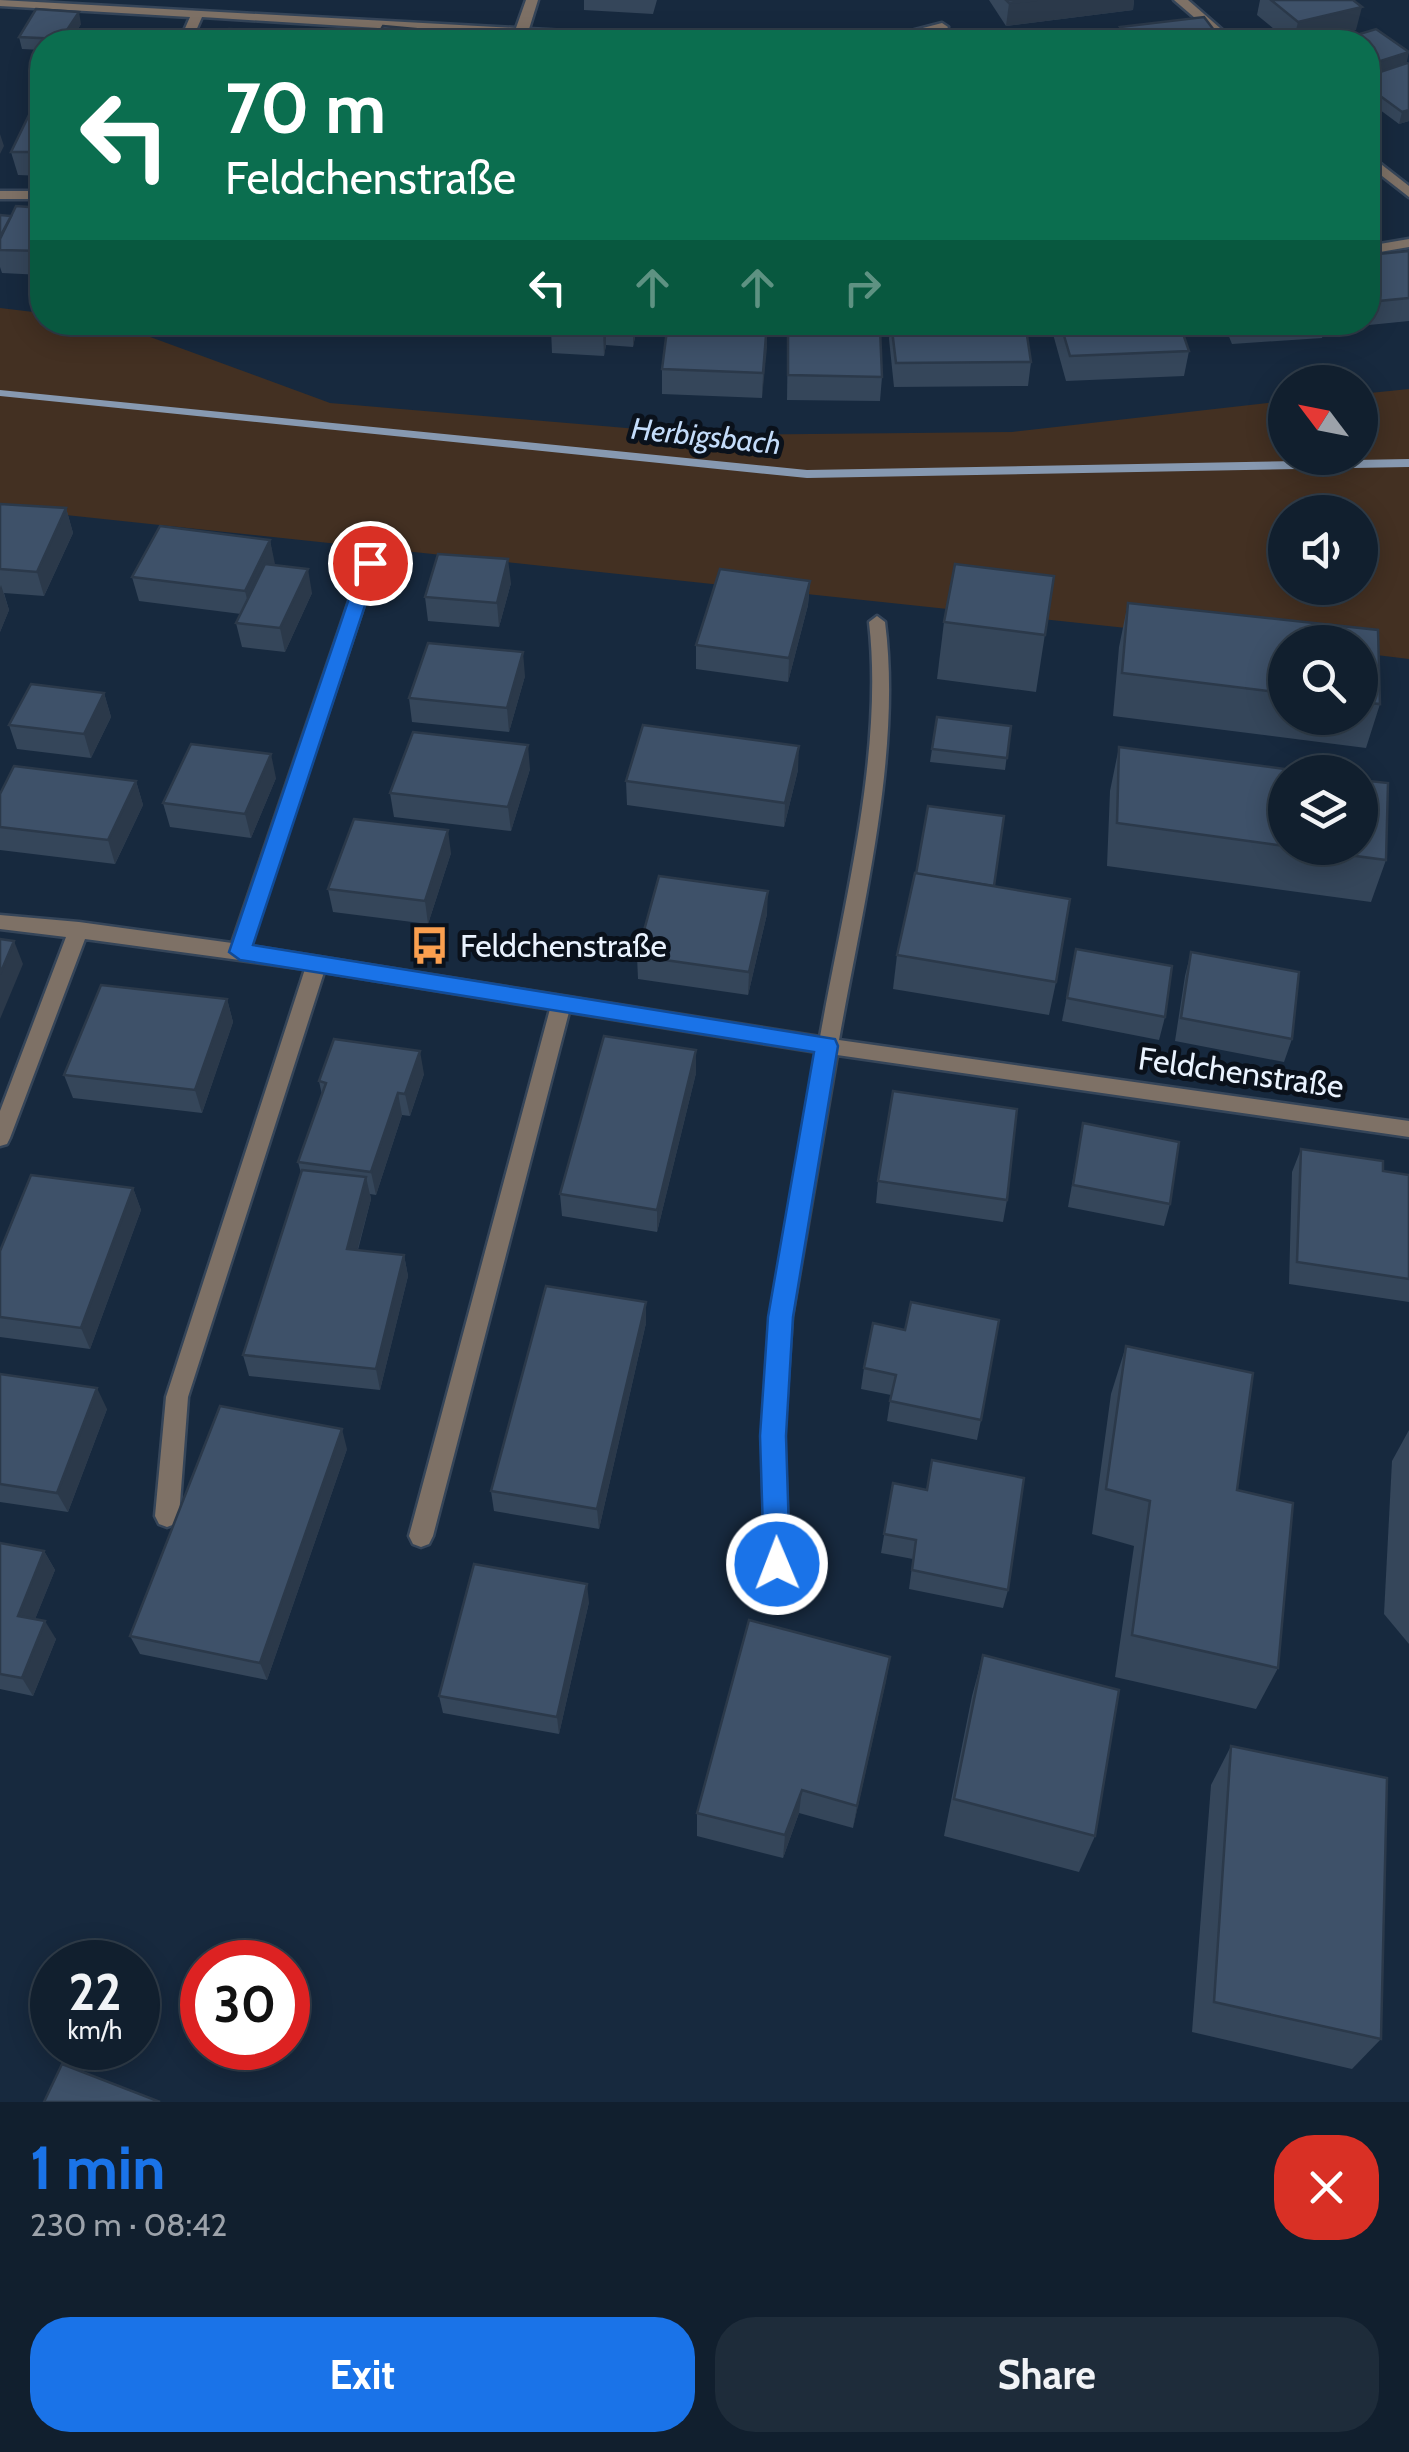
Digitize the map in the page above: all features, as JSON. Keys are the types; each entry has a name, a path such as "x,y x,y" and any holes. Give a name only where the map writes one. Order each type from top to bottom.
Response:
{"street":[{"path":"522,30 532,0"},
{"path":"1180,0 1216,30"},
{"path":"0,2 456,30"},
{"path":"191,30 198,14"},
{"path":"929,30 942,27"},
{"path":"1380,168 1409,193"},
{"path":"0,194 30,195"},
{"path":"1380,248 1409,243"},
{"path":"240,952 370,563"},
{"path":"777,1564 773,1436 781,1317 872,802 883,670 877,622"},
{"name":"Feldchenstraße","path":"0,922 79,929 317,963 827,1046 1409,1129"},
{"path":"0,1138 79,929"},
{"path":"168,1516 177,1397 317,963"},
{"path":"421,1536 562,1002"}],"shaded area":[{"path":"0,308 30,312 30,335 145,335 330,403 709,435 1012,432 1268,403 1268,475 1378,475 1378,392 1409,389 1409,659 1378,655 1378,625 1268,625 1268,643 0,508"}],"building":[{"path":"1271,0 1353,0 1362,7 1298,22"},
{"path":"36,9 79,12 67,30 30,30 30,38 19,37"},
{"path":"1204,17 1214,30 1122,30 1120,27"},
{"path":"383,26 426,30 381,30"},
{"path":"1380,32 1409,52 1380,61"},
{"path":"1409,64 1409,110 1402,112 1380,96 1380,72"},
{"path":"29,115 30,115 30,152 11,152"},
{"path":"16,206 30,207 30,251 0,250 0,239"},
{"path":"0,215 11,216 0,237"},
{"path":"1409,251 1409,298 1380,301 1380,254"},
{"path":"666,335 766,335 763,373 662,369"},
{"path":"788,335 880,335 882,377 788,375"},
{"path":"893,335 1027,335 1031,362 896,363"},
{"path":"1064,335 1183,335 1189,351 1070,356"},
{"path":"0,504 66,508 37,572 0,569"},
{"path":"160,526 270,540 245,591 132,577"},
{"path":"438,554 508,559 497,603 425,597"},
{"path":"265,564 308,569 280,628 236,623"},
{"path":"955,564 1054,576 1045,635 944,622"},
{"path":"720,569 810,581 789,658 696,645"},
{"path":"1128,603 1332,625 1268,625 1268,691 1122,673"},
{"path":"1378,630 1380,704 1378,704"},
{"path":"428,643 523,652 507,708 409,698"},
{"path":"31,684 104,693 84,734 9,725"},
{"path":"937,717 1011,726 1007,758 932,749"},
{"path":"643,725 799,746 785,803 626,781"},
{"path":"413,732 528,745 508,807 390,793"},
{"path":"191,744 271,754 245,814 163,803"},
{"path":"1119,747 1268,767 1268,844 1117,823"},
{"path":"14,766 136,781 108,840 0,827 0,794"},
{"path":"1378,782 1388,783 1386,860 1378,859"},
{"path":"928,806 1004,816 994,886 916,874"},
{"path":"354,819 448,830 425,901 328,889"},
{"path":"915,873 1070,899 1056,982 897,955"},
{"path":"659,876 768,891 749,972 637,956"},
{"path":"0,939 14,941 0,974"},
{"path":"1076,949 1172,966 1165,1017 1067,998"},
{"path":"1191,952 1299,972 1292,1039 1181,1018"},
{"path":"101,985 227,999 195,1090 64,1075"},
{"path":"604,1036 696,1050 657,1210 560,1194"},
{"path":"334,1039 420,1051 405,1094 398,1093 371,1172 298,1162 326,1083 319,1081"},
{"path":"893,1091 1017,1109 1007,1200 878,1181"},
{"path":"1083,1123 1179,1142 1170,1204 1073,1185"},
{"path":"1301,1149 1383,1161 1383,1171 1409,1175 1409,1279 1297,1262"},
{"path":"302,1170 366,1177 347,1249 404,1255 376,1369 243,1355"},
{"path":"31,1175 133,1188 81,1328 0,1317 0,1251"},
{"path":"546,1286 646,1302 597,1509 491,1491"},
{"path":"911,1302 999,1320 981,1420 890,1401 896,1375 864,1368 873,1323 905,1330"},
{"path":"1126,1346 1253,1373 1237,1490 1293,1503 1278,1668 1132,1635 1150,1501 1106,1489"},
{"path":"0,1374 97,1388 57,1493 0,1484"},
{"path":"220,1406 342,1429 260,1663 130,1636"},
{"path":"932,1460 1024,1478 1008,1590 912,1570 916,1540 884,1534 893,1483 927,1490"},
{"path":"0,1543 44,1551 18,1616 45,1621 22,1678 0,1674"},
{"path":"474,1564 587,1584 557,1717 439,1696"},
{"path":"749,1620 890,1657 857,1806 802,1790 785,1835 697,1813"},
{"path":"983,1655 1119,1690 1095,1836 954,1799"},
{"path":"1231,1746 1387,1778 1381,2039 1214,2002"},
{"path":"59,2070 77,2070 160,2102 44,2102"}],"waterway":[{"name":"Herbigsbach","path":"0,393 807,474 1409,463"}],"place":[{"name":"Feldchenstraße","path":"430,945"}],"route":[{"path":"370,563 240,952 827,1046 781,1317 773,1436 777,1564"}]}
